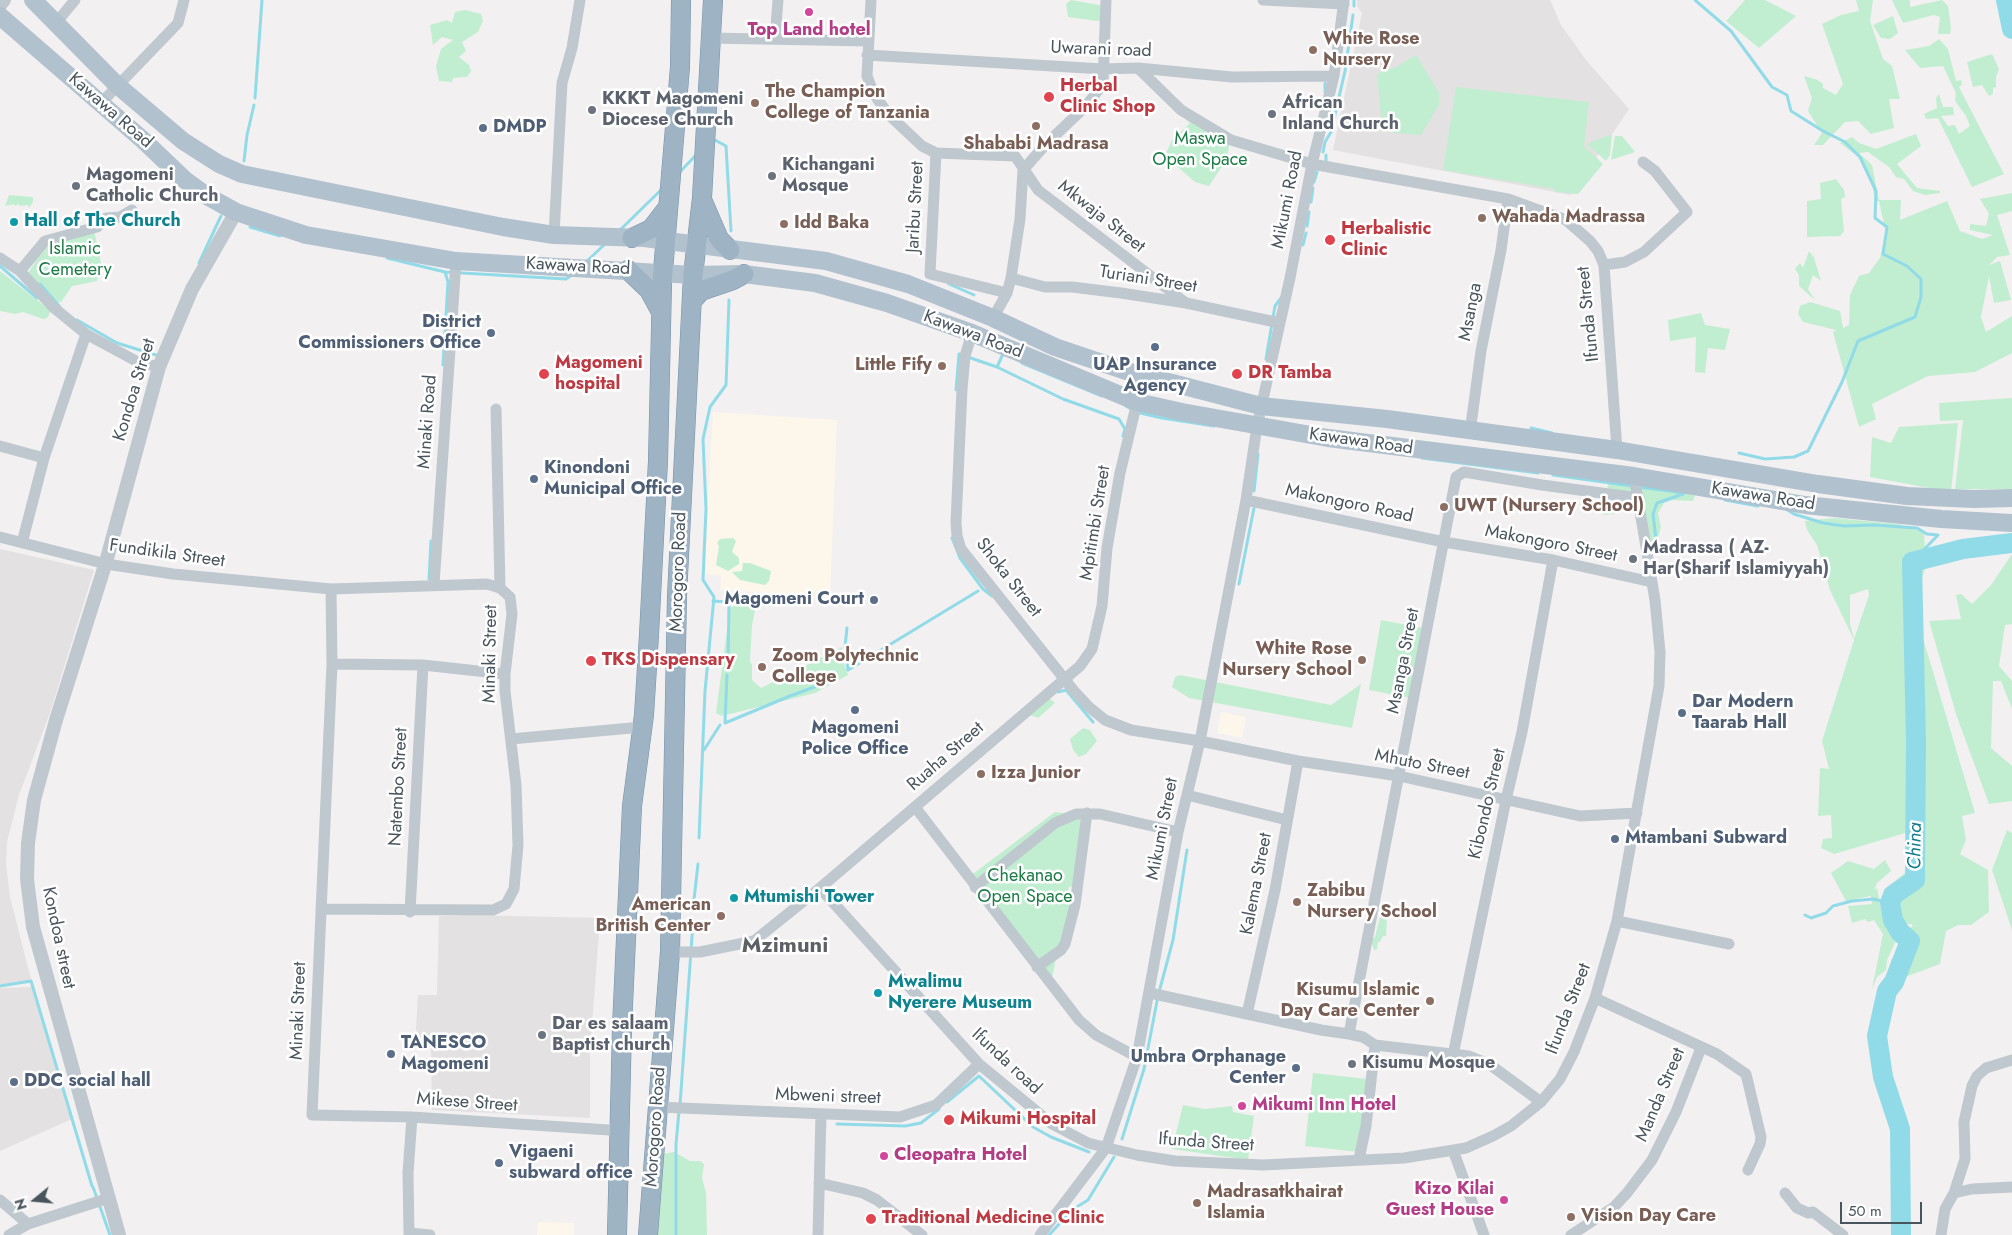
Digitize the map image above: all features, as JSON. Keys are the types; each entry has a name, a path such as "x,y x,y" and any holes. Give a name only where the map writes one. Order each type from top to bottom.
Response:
{"highway":[{"name":"Morogoro Road","path":"617,1235 619,1133 632,806 642,727 649,635 658,461 662,272 680,67 682,0"},
{"name":"Morogoro Road","path":"648,1235 670,952 677,596 693,275 702,198 709,38 713,0"},
{"path":"702,198 719,238 730,250"},
{"path":"632,238 651,229 668,206"},
{"path":"628,270 649,290 662,313"},
{"path":"692,301 701,291 733,280 744,274"}],"main road":[{"name":"Kawawa Road","path":"33,0 117,85 194,149 242,174 554,236 665,240 730,250 826,261 863,270 928,292 993,318 1055,346 1126,371 1260,406 1387,419 1470,432 1618,450 1818,484 1907,496 1974,499 2012,498"},
{"name":"Kawawa Road","path":"0,16 101,102 185,180 207,196 236,212 306,235 456,261 693,275 744,274 815,283 844,290 972,333 1137,402 1256,426 1391,447 1634,476 1805,505 1941,519 2012,523"}],"street":[{"path":"0,5 4,0"},
{"path":"55,24 75,0"},
{"path":"101,102 178,23 184,0"},
{"path":"554,236 562,83 572,48 580,0"},
{"path":"775,38 778,0"},
{"path":"871,0 867,55 870,85 888,114 922,146 936,153"},
{"path":"993,318 1007,293 1011,278 1019,227 1023,170 1046,144 1086,106 1103,84 1106,0"},
{"path":"1263,0 1344,2"},
{"name":"Mikumi Road","path":"1260,406 1280,323 1312,164 1334,76 1344,2"},
{"path":"709,38 868,41"},
{"name":"Uwarani road","path":"867,55 1103,69 1138,68 1232,77 1334,76"},
{"name":"Ifunda Street","path":"1138,68 1181,110 1231,140 1312,164 1508,199 1566,220 1590,241 1598,251 1604,265 1618,450"},
{"name":"Mkwaja Street","path":"936,153 1015,156 1038,190 1186,303"},
{"name":"Jaribu Street","path":"936,153 930,274 1007,293"},
{"path":"1604,265 1625,262 1644,252 1687,212 1655,171 1643,162"},
{"name":"Msanga","path":"1470,432 1481,351 1501,250 1508,199"},
{"path":"20,271 45,241 97,226 106,218 120,217 132,210"},
{"name":"Kondoa Street","path":"106,563 159,367 192,289 236,212"},
{"path":"0,258 20,271 58,312 86,334 138,362 159,367"},
{"name":"Minaki Road","path":"434,585 456,261"},
{"path":"928,292 930,274"},
{"name":"Turiani Street","path":"1011,278 1045,288 1099,290 1186,303 1280,323"},
{"name":"Shoka Street","path":"972,333 966,356 962,389 957,536 962,549 969,561 1089,707 1105,720 1131,730 1200,741"},
{"path":"22,543 44,458 86,334"},
{"name":"Mpitimbi Street","path":"1092,649 1102,606 1106,560 1120,473 1137,402"},
{"name":"Mikumi Street","path":"1040,1235 1106,1148 1137,1057 1178,832 1200,741 1246,500 1260,406"},
{"path":"496,409 500,588"},
{"path":"0,446 44,458"},
{"name":"Msanga Street","path":"1349,1034 1458,475 1464,472 1542,486 1639,498"},
{"name":"Ifunda Street","path":"1106,1148 1175,1160 1254,1164 1404,1158 1453,1150 1477,1144 1494,1136 1511,1126 1540,1102 1560,1079 1574,1052 1595,998 1617,921 1659,686 1660,652 1652,582 1634,476"},
{"name":"Makongoro Road","path":"1246,500 1444,542"},
{"name":"Fundikila Street","path":"0,536 106,563 173,574 331,590"},
{"name":"Makongoro Street","path":"1444,542 1552,560 1652,582"},
{"name":"Kibondo Street","path":"1453,1054 1522,732 1552,560"},
{"name":"Kondoa street","path":"106,563 56,720 34,800 27,879 33,927 42,965 119,1235"},
{"name":"Minaki Street","path":"312,1115 321,909 332,664 331,590 487,584 500,588 510,597 512,614 505,674 516,785 518,845 514,889 506,904 493,910 410,912 321,909"},
{"name":"Ruaha Street","path":"670,952 700,952 754,941 820,888 1080,666 1092,649"},
{"path":"332,664 422,665 505,674"},
{"name":"Natembo Street","path":"410,912 422,665"},
{"path":"511,739 642,727"},
{"name":"Mhuto Street","path":"1200,741 1298,761 1399,776 1580,816 1637,813"},
{"name":"Kalema Street","path":"1247,1014 1275,890 1298,761"},
{"path":"1188,795 1287,820"},
{"path":"915,807 974,887 1079,1020 1096,1035 1137,1057"},
{"path":"974,887 1065,818 1087,813 1178,832"},
{"path":"1037,967 1061,950 1065,944 1074,905 1087,813"},
{"name":"Ifunda road","path":"820,888 979,1064 1052,1124 1088,1144 1106,1148"},
{"path":"1617,921 1729,944"},
{"path":"1150,993 1363,1037 1375,1045 1469,1056 1490,1064 1540,1102"},
{"name":"Manda Street","path":"1571,1235 1614,1207 1652,1160 1683,1095 1701,1048 1595,998"},
{"path":"1359,1159 1366,1126 1375,1045"},
{"path":"1701,1048 1717,1054 1748,1077 1761,1137 1760,1144 1748,1170"},
{"path":"1941,1235 1945,1209 1954,1193 1965,1159 1964,1122 1972,1086 1977,1076 1986,1068 2012,1060"},
{"name":"Mbweni street","path":"657,1107 900,1117 936,1105 979,1064"},
{"path":"818,1235 821,1114"},
{"name":"Mikese Street","path":"312,1115 412,1117 609,1130 619,1133"},
{"path":"412,1117 408,1173 409,1234 430,1235"},
{"path":"1453,1150 1484,1235"},
{"path":"819,1183 864,1193 877,1200 922,1235"},
{"path":"1954,1193 1972,1189 2012,1187"},
{"path":"1785,1194 1797,1208 1808,1213 1813,1212 1840,1232"},
{"path":"9,1235 28,1224 109,1198"},
{"path":"0,1200 28,1224"}],"shaded area":[{"path":"1357,0 1550,0 1561,25 1586,60 1629,109 1571,195 1333,150 1362,13 1357,6"},
{"path":"713,412 837,420 830,597 720,590 721,575 704,574"},
{"path":"0,549 94,570 50,713 19,795 7,842 6,864 10,897 32,983 0,986"},
{"path":"1221,712 1246,717 1242,738 1217,733"},
{"path":"439,916 600,918 590,1053 590,1118 432,1110 431,1047 415,1046 418,995 437,995"},
{"path":"32,987 72,1119 0,1151 0,988"},
{"path":"538,1222 574,1223 574,1235 537,1235"}],"green space":[{"path":"1071,0 1105,6 1105,20 1097,21 1068,17 1066,4"},
{"path":"1745,0 1765,0 1796,16 1759,48 1726,21"},
{"path":"1856,0 1873,0 1870,21 1883,59 1892,66 1900,99 1889,99 1894,128 1871,134 1858,121 1845,122 1823,145 1814,145 1822,133 1808,111 1812,98 1804,76 1818,80 1823,84 1823,88 1836,95 1843,84 1822,24 1841,15 1859,11"},
{"path":"1892,0 1910,0 1910,7 1942,0 1948,6 1950,34 1938,34 1940,17 1934,15 1903,23"},
{"path":"465,10 481,14 483,21 478,32 462,42 466,51 459,57 469,65 471,71 467,77 453,78 452,82 439,81 436,66 441,49 453,40 442,37 433,45 430,25 447,20 452,23 455,12"},
{"path":"1893,16 1898,33 1890,39 1881,38 1873,25"},
{"path":"1939,39 1948,49 1956,81 1961,80 1962,85 1959,87 2004,174 1972,187 1938,118 1926,119 1924,114 1937,108 1936,98 1939,94 1943,107 1953,107 1954,115 1941,116 1948,126 1955,125 1959,134 1970,126 1966,116 1955,101 1956,93 1943,66 1920,68 1905,50 1929,46"},
{"path":"1992,54 1999,69 1996,77 1996,87 1993,88 1993,94 1989,96 1982,85 1973,87 1967,62"},
{"path":"1416,55 1439,93 1439,105 1421,135 1394,133 1381,117 1377,74 1398,66"},
{"path":"1456,87 1589,102 1584,146 1603,164 1578,194 1554,192 1555,189 1443,170"},
{"name":"Maswa Open Space","path":"1180,114 1230,138 1227,159 1209,186 1195,182 1165,156 1172,140 1190,123"},
{"path":"1612,134 1610,155 1606,161 1587,144"},
{"path":"1916,134 1921,146 1897,164 1917,188 1940,191 1940,193 1925,195 1913,191 1904,179 1896,177 1889,167 1868,152 1859,153 1872,165 1879,200 1901,200 1900,220 1947,201 1960,231 1982,239 1993,235 1970,230 1970,224 1986,226 1989,214 1980,199 2012,193 2012,211 1997,215 2010,255 1997,257 1989,265 2000,261 2011,300 1994,303 1989,276 1981,317 1986,332 2012,316 2012,353 1975,372 1928,376 1872,404 1876,419 1859,427 1833,332 1836,330 1803,322 1798,314 1800,306 1810,302 1840,311 1843,328 1849,325 1850,295 1859,276 1869,273 1880,258 1886,233 1879,201 1875,202 1872,183 1861,159 1840,143 1852,137 1859,143 1876,149"},
{"path":"1615,136 1622,136 1635,152 1611,160"},
{"path":"1836,179 1844,190 1845,197 1841,199 1844,231 1840,236 1807,237 1807,201 1821,199 1820,183"},
{"path":"9,195 33,197 33,202 29,208 28,205 20,206 18,204 15,206 14,204 5,206"},
{"name":"Islamic Cemetery","path":"94,230 101,263 97,281 72,286 61,302 56,303 26,276 51,243"},
{"path":"1809,251 1813,257 1812,251 1821,281 1813,275 1808,289 1815,300 1799,286 1799,275 1795,269 1800,263 1803,268"},
{"path":"0,271 51,311 47,318 43,319 23,312 15,314 0,311"},
{"path":"1701,313 1705,325 1730,329 1725,350 1708,348 1705,373 1695,372 1696,337 1670,341 1668,320"},
{"path":"2012,398 2012,489 1955,489 1963,420 1940,421 1939,403"},
{"path":"1958,423 1951,492 1870,477 1872,437 1891,443 1899,427"},
{"path":"1610,482 1663,486 1674,492 1691,490 1695,496 1693,501 1672,500 1664,503 1658,513 1661,527 1657,541 1642,543 1636,521 1640,504 1624,499 1614,514 1603,515 1600,502 1606,491 1612,492 1607,487"},
{"path":"1834,518 1899,524 1924,532 1926,566 1919,588 1911,598 1975,813 1962,816 1966,840 1960,854 1988,870 1989,912 1971,925 1958,925 1946,931 1940,964 1878,987 1891,969 1891,959 1912,955 1915,946 1908,936 1900,935 1913,926 1911,924 1898,925 1890,916 1884,890 1906,872 1913,836 1912,831 1834,854 1821,848 1823,839 1832,838 1831,815 1818,816 1820,768 1829,769 1822,741 1854,640 1830,590 1817,545 1807,530 1805,521","holes":["1868,589 1869,595 1854,639 1850,624 1850,595"]},
{"path":"733,538 736,541 732,552 739,558 739,564 728,571 716,565 719,546 717,543 720,539"},
{"path":"2012,554 2012,624 2005,625 1999,666 2012,681 2012,709 2001,681 1993,681 1991,748 2012,766 2012,801 1989,804 1957,717 1929,621 1961,619 1956,595 1961,594 1972,604 1991,585"},
{"path":"743,563 750,563 771,571 769,581 765,585 740,580 732,572 742,571"},
{"path":"738,604 756,606 752,625 750,661 752,665 752,680 761,688 842,647 843,661 848,675 815,693 722,716 716,713 730,608"},
{"path":"1381,620 1423,628 1410,698 1369,690"},
{"path":"1180,675 1331,705 1361,684 1352,728 1189,698 1172,687 1175,677"},
{"path":"1047,696 1055,703 1038,718 1028,714"},
{"path":"1083,728 1090,730 1097,741 1086,754 1079,757 1073,750 1070,739"},
{"name":"Chekanao Open Space","path":"1055,812 1080,815 1081,829 1073,886 1069,887 1067,895 1072,896 1070,916 1057,951 1050,991 965,880"},
{"path":"2007,830 2012,833 2012,930 1992,870"},
{"path":"1885,860 1891,871 1877,883 1874,890 1877,888 1882,915 1899,934 1887,960 1886,970 1877,977 1872,989 1883,934 1874,920 1868,922 1865,919 1852,923 1848,906 1872,904 1871,896 1846,901 1831,873 1848,861 1874,869"},
{"path":"1387,904 1390,910 1387,918 1386,936 1383,936 1380,942 1378,942 1377,949 1374,950 1371,940 1375,937 1381,913"},
{"path":"1313,1073 1367,1079 1359,1152 1305,1146"},
{"path":"1183,1105 1205,1109 1232,1106 1233,1112 1254,1116 1248,1160 1172,1149"},
{"path":"674,1152 690,1161 700,1161 704,1164 702,1178 706,1193 707,1235 655,1235 663,1154"}],"waterway":[{"path":"255,98 262,0"},
{"path":"1354,0 1354,6"},
{"path":"1695,0 1731,31 1772,87 1787,95 1791,111 1845,142 1860,157 1876,191 1875,218 1887,227 1883,254 1907,266 1921,279 1921,297 1915,317 1858,341 1842,382 1808,451 1794,457 1765,459 1739,453"},
{"path":"2006,0 2012,29"},
{"path":"1323,152 1325,142 1331,132 1345,71 1353,15"},
{"path":"1325,83 1325,92"},
{"path":"244,161 247,135 254,105"},
{"path":"712,141 713,139 726,146 731,231"},
{"path":"678,174 696,155"},
{"path":"1326,155 1326,161"},
{"path":"1314,182 1317,172"},
{"path":"1311,202 1313,188"},
{"path":"619,231 662,189"},
{"path":"1307,226 1309,212"},
{"path":"199,263 221,216"},
{"path":"250,227 280,236"},
{"path":"1303,245 1306,233"},
{"path":"586,262 605,244"},
{"path":"387,258 445,272 566,279 572,275"},
{"path":"0,266 37,298"},
{"path":"443,365 448,282 445,272"},
{"path":"40,284 60,307"},
{"path":"949,284 974,295"},
{"path":"1266,359 1275,306 1281,298"},
{"path":"699,838 705,691 714,597 703,580 706,509 703,439 710,407 726,385 729,300"},
{"path":"77,320 117,343 159,356"},
{"path":"956,390 959,354 997,367"},
{"path":"1003,354 997,367 1063,399 1119,419 1125,429 1123,436"},
{"path":"1022,363 1102,396"},
{"path":"1126,406 1136,412 1162,418 1214,426"},
{"path":"1531,428 1552,433"},
{"path":"1254,491 1258,454"},
{"path":"1422,458 1538,473"},
{"path":"1553,475 1632,486"},
{"path":"1639,487 1684,493"},
{"path":"1656,539 1653,514 1657,503 1683,494"},
{"path":"1725,500 1758,506"},
{"path":"1239,584 1254,508"},
{"path":"1786,509 1794,514 1823,523 1844,526 1874,525 1917,528 1927,534 1938,535 1912,562"},
{"path":"952,538 960,558 983,589 992,596"},
{"path":"429,579 431,541"},
{"name":"China","path":"1901,1235 1900,1129 1883,1077 1877,1036 1887,991 1894,982 1910,941 1900,932 1893,920 1890,903 1893,895 1915,880 1916,742 1912,562 1963,549 2012,543"},
{"path":"847,628 845,647 848,670 978,591"},
{"path":"713,601 729,602 728,665"},
{"path":"727,675 725,723 836,679"},
{"path":"1056,690 1058,692 1066,690 1093,722"},
{"path":"704,750 720,725"},
{"path":"1122,1139 1144,1069 1158,996 1173,940 1187,850"},
{"path":"693,908 698,864"},
{"path":"1805,915 1811,918 1826,913 1833,906 1852,901 1873,899 1890,903"},
{"path":"680,1105 693,923"},
{"path":"0,986 31,981 92,1186"},
{"path":"947,1102 979,1076 1033,1127 1051,1137 1089,1152"},
{"path":"837,1124 905,1126 921,1123 939,1109"},
{"path":"676,1235 676,1144 679,1111"},
{"path":"1049,1235 1072,1210 1088,1200 1114,1157"},
{"path":"93,1187 110,1235"}],"place":[{"name":"Top Land hotel","path":"809,12"},
{"name":"White Rose Nursery","path":"1313,50"},
{"name":"Herbal Clinic Shop","path":"1049,97"},
{"name":"The Champion College of Tanzania","path":"755,103"},
{"name":"KKKT Magomeni Diocese Church","path":"592,110"},
{"name":"African Inland Church","path":"1272,114"},
{"name":"Shababi Madrasa","path":"1036,126"},
{"name":"DMDP","path":"483,128"},
{"name":"Kichangani Mosque","path":"772,176"},
{"name":"Magomeni Catholic Church","path":"76,186"},
{"name":"Wahada Madrassa","path":"1482,218"},
{"name":"Hall of The Church","path":"14,222"},
{"name":"Idd Baka","path":"784,224"},
{"name":"Herbalistic Clinic","path":"1330,240"},
{"name":"District Commissioners Office","path":"491,333"},
{"name":"UAP Insurance Agency","path":"1155,347"},
{"name":"Little Fify","path":"942,366"},
{"name":"Magomeni hospital","path":"544,374"},
{"name":"DR Tamba","path":"1237,374"},
{"name":"Kinondoni Municipal Office","path":"534,479"},
{"name":"UWT (Nursery School)","path":"1444,507"},
{"name":"Madrassa ( AZ- Har(Sharif Islamiyyah)","path":"1633,559"},
{"name":"Magomeni Court","path":"874,600"},
{"name":"White Rose Nursery School","path":"1362,660"},
{"name":"TKS Dispensary","path":"591,661"},
{"name":"Zoom Polytechnic College","path":"762,667"},
{"name":"Magomeni Police Office","path":"855,710"},
{"name":"Dar Modern Taarab Hall","path":"1682,713"},
{"name":"Izza Junior","path":"981,774"},
{"name":"Mtambani Subward","path":"1615,839"},
{"name":"Mtumishi Tower","path":"734,898"},
{"name":"Zabibu Nursery School","path":"1297,902"},
{"name":"American British Center","path":"721,916"},
{"name":"Mwalimu Nyerere Museum","path":"878,993"},
{"name":"Kisumu Islamic Day Care Center","path":"1430,1001"},
{"name":"Dar es salaam Baptist church","path":"542,1035"},
{"name":"TANESCO Magomeni","path":"391,1054"},
{"name":"Kisumu Mosque","path":"1352,1064"},
{"name":"Umbra Orphanage Center","path":"1296,1068"},
{"name":"DDC social hall","path":"14,1082"},
{"name":"Mikumi Inn Hotel","path":"1242,1106"},
{"name":"Mikumi Hospital","path":"949,1120"},
{"name":"Cleopatra Hotel","path":"884,1156"},
{"name":"Vigaeni subward office","path":"499,1163"},
{"name":"Kizo Kilai Guest House","path":"1504,1200"},
{"name":"Madrasatkhairat Islamia","path":"1197,1203"},
{"name":"Vision Day Care","path":"1571,1217"},
{"name":"Traditional Medicine Clinic","path":"871,1219"}],"district":[{"name":"Mzimuni","path":"785,947"}]}
